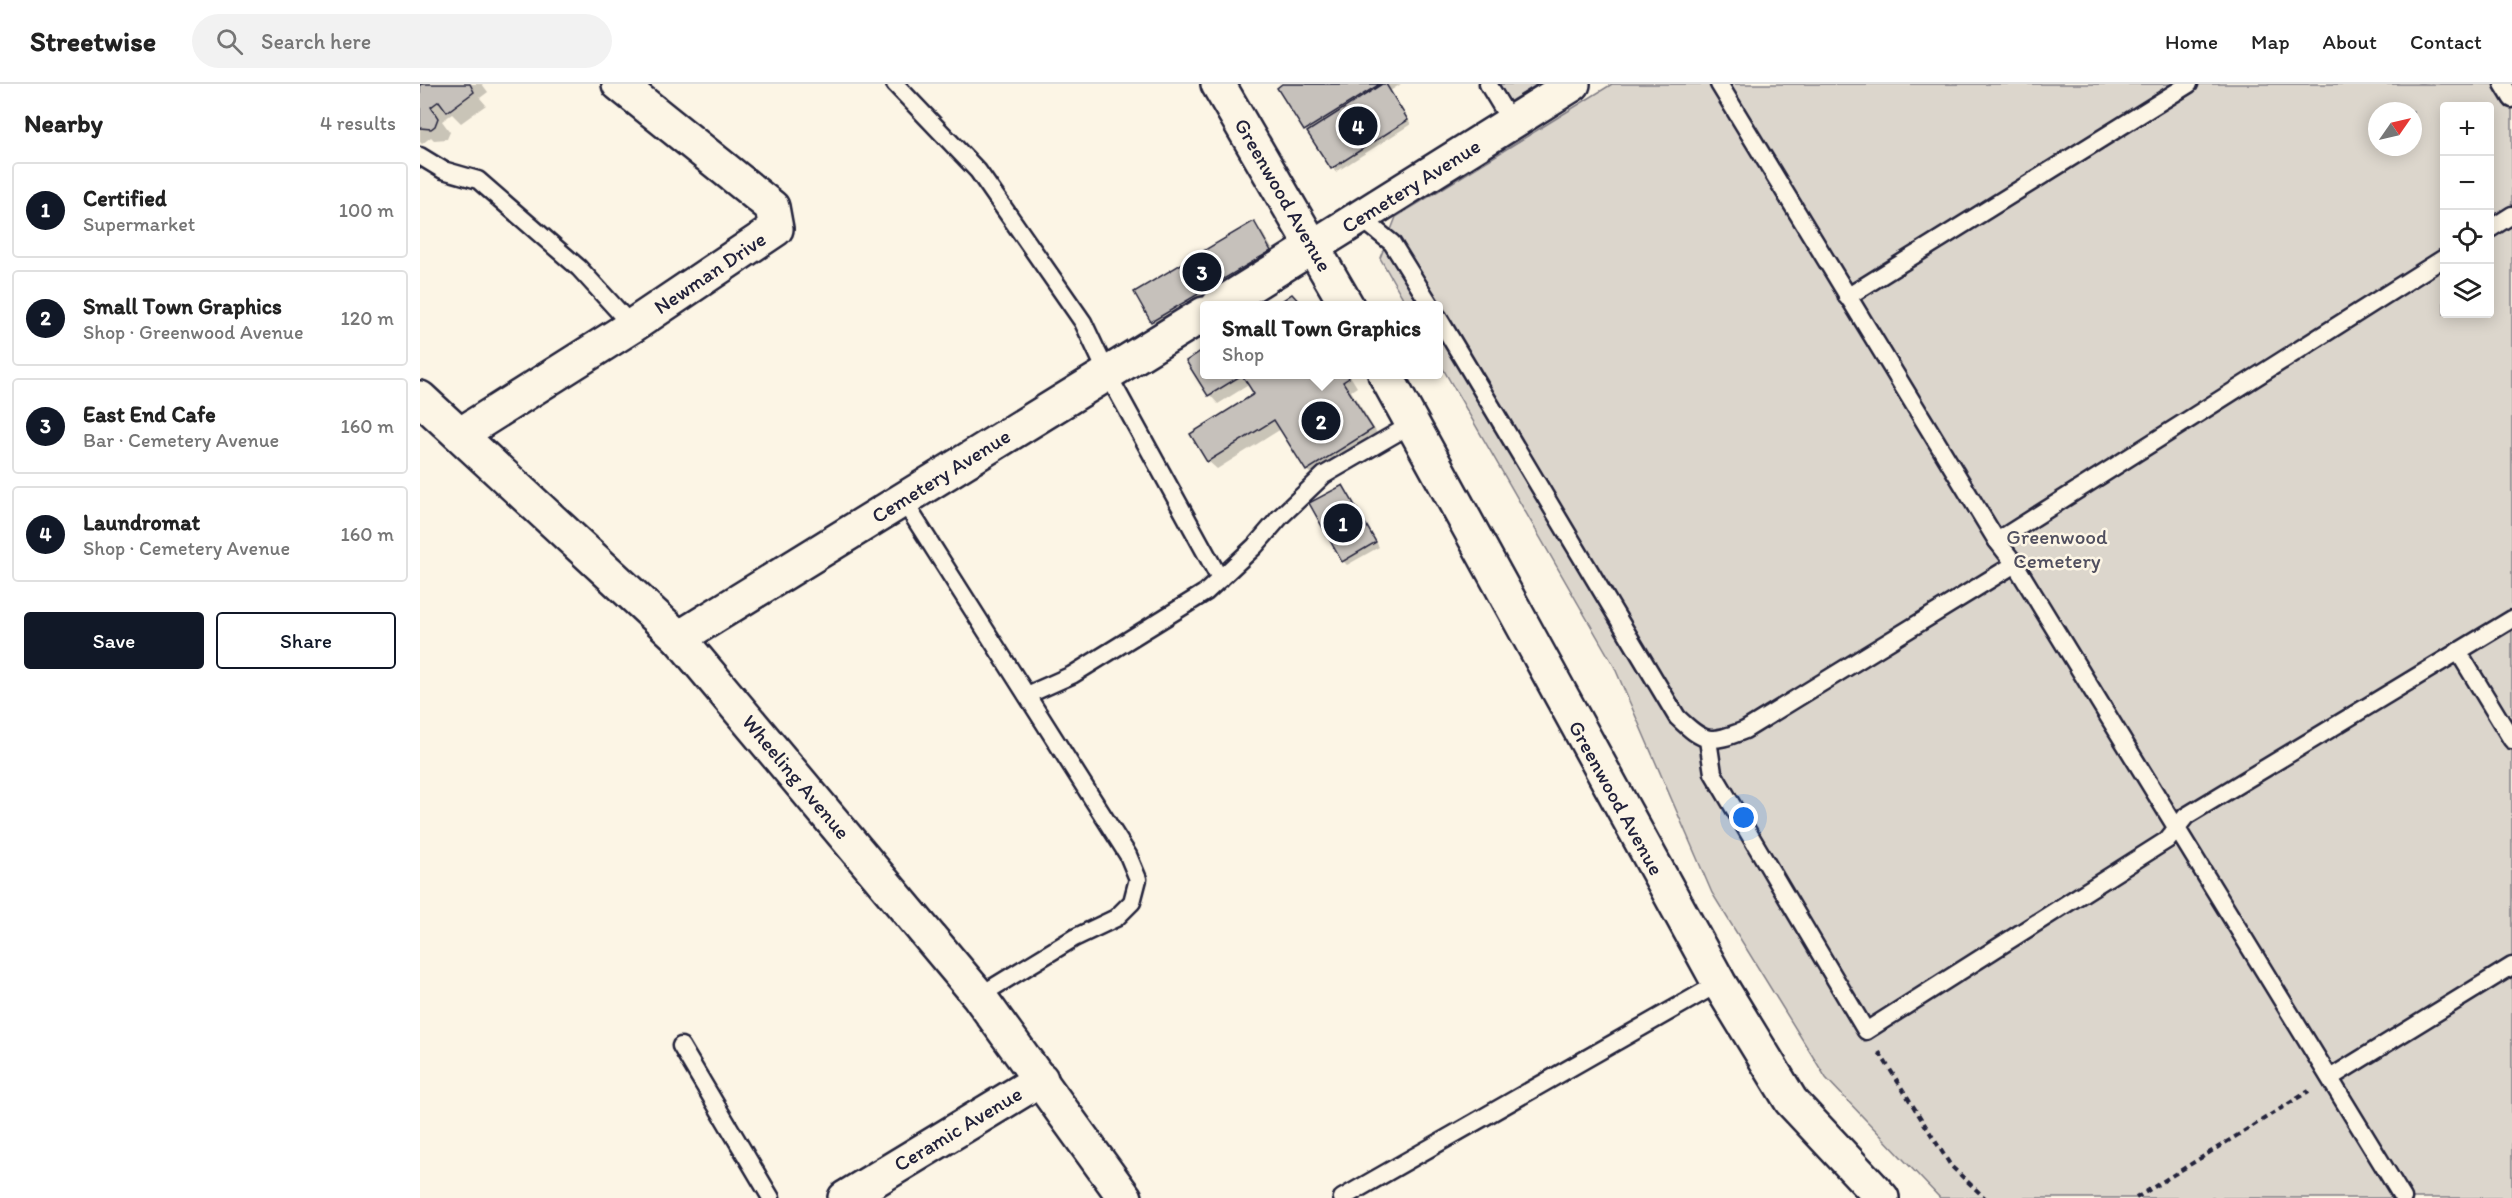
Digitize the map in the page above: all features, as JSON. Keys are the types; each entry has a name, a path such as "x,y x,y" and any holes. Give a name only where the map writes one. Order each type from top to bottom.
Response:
{"street":[{"name":"Newman Drive","path":"461,434 632,326 776,229 772,207 619,84"},
{"name":"Greenwood Avenue","path":"1218,84 1344,301"},
{"name":"Cemetery Avenue","path":"1226,301 1573,84"},
{"name":"Cemetery Avenue","path":"679,638 1200,316"},
{"name":"Greenwood Avenue","path":"1387,379 1719,983 1791,1101 1882,1198"},
{"name":"Wheeling Avenue","path":"420,398 679,638 979,996 1125,1198"},
{"name":"Ceramic Avenue","path":"845,1198 1041,1079"}],"lane":[{"path":"895,84 978,171 1083,322 1107,373 1220,579"},
{"path":"1488,84 1511,122"},
{"path":"1719,84 1847,297 1997,541 2015,564 2403,1198"},
{"path":"1847,297 2189,84"},
{"path":"2503,84 2512,99"},
{"path":"420,156 443,170 478,180 579,268 632,326"},
{"path":"2494,226 2512,215"},
{"path":"1361,218 1392,243 1428,301"},
{"path":"1997,541 2440,261"},
{"path":"1443,325 1677,717 1694,734 1708,740 1728,737 1745,730 2015,564"},
{"path":"1027,695 1072,675 1206,592 1324,474 1412,424"},
{"path":"903,500 1128,855 1138,879 1132,902 1116,918 1074,938 979,996"},
{"path":"1708,740 1713,773 1866,1031 2167,840 2186,816 2512,619"},
{"path":"2458,651 2512,740"},
{"path":"2330,1078 2512,966"},
{"path":"1342,1198 1719,983"},
{"path":"681,1046 771,1198"}],"path":[{"path":"1866,1031 1951,1166 1985,1198"},
{"path":"2136,1198 2330,1078"}],"green space":[{"path":"1487,84 1538,84 1501,107"},
{"name":"Greenwood Cemetery","path":"1612,84 2512,84 2512,1198 1940,1198 1826,1078 1712,893 1614,666 1443,369 1443,301 1405,301 1380,258 1396,217"}],"building":[{"path":"420,84 470,84 474,92 447,112 439,101 431,107 438,118 435,126 431,129 420,128"},
{"path":"1282,84 1380,84 1304,131 1277,88"},
{"path":"1382,84 1386,84 1408,120 1331,169 1307,132"},
{"path":"1254,221 1271,251 1151,322 1134,292"},
{"path":"1292,294 1298,301 1282,301"},
{"path":"1200,352 1200,379 1236,379 1208,396 1186,361"},
{"path":"1245,379 1348,379 1343,382 1373,429 1306,471 1274,420 1207,462 1190,434 1254,394"},
{"path":"1343,485 1376,542 1342,562 1309,503"}],"place":[{"name":"Laundromat","path":"1358,126"},
{"name":"East End Cafe","path":"1202,272"},
{"name":"Small Town Graphics","path":"1321,421"},
{"name":"Certified","path":"1343,523"}]}
